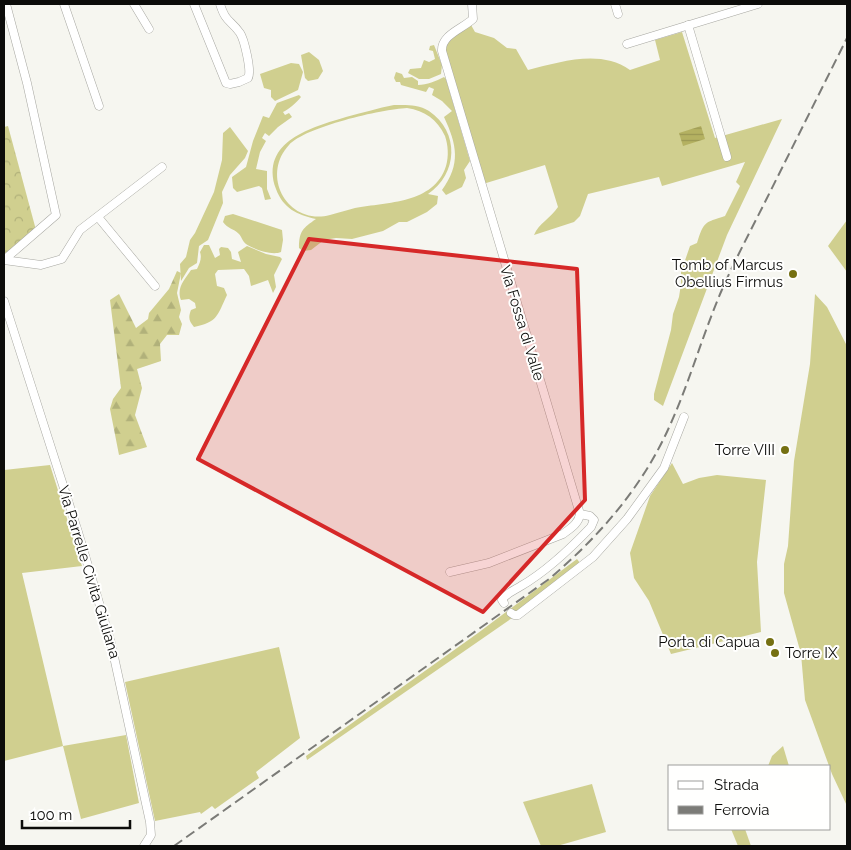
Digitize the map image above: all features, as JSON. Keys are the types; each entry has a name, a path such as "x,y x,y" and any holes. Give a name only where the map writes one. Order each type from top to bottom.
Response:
{"street":[{"path":"4,260 56,215 27,83 6,4"},
{"path":"64,4 98,106"},
{"path":"134,4 149,30"},
{"path":"194,4 226,83 230,84 248,78 250,71 241,34 226,20 220,4"},
{"name":"Via Fossa di Valle","path":"472,4 473,19 447,37 441,46 442,52 580,514"},
{"path":"615,4 618,14"},
{"path":"627,44 758,4"},
{"path":"688,25 727,158"},
{"path":"4,260 41,265 62,259 80,230 162,167"},
{"path":"98,217 155,286"},
{"name":"Via Parrelle Civita Giuliana","path":"4,301 78,532 111,643 150,822 151,835 144,846"},
{"path":"511,613 514,615 518,614 593,557 627,520 664,468 684,417"},
{"path":"450,572 489,564 563,534 574,526 580,518 580,514 590,516 594,520 591,527 555,561 523,585 504,596 502,600 504,603"}],"highlighted area":[{"path":"309,239 577,269 585,500 483,612 198,459"}],"green space":[{"path":"471,25 475,32 494,38 507,48 516,49 528,70 567,61 593,59 606,60 630,70 660,60 655,40 682,32 715,138 782,119 727,235 663,406 654,400 654,394 671,330 673,314 679,297 681,272 690,246 697,243 703,227 709,222 725,216 740,186 736,182 745,162 662,186 659,177 588,194 580,216 574,222 534,235 558,207 545,165 483,184 444,48 448,40"},
{"path":"434,45 442,65 441,74 429,79 419,79 408,73 410,69 421,68 424,60 429,62 435,59 433,51 429,50 430,46"},
{"path":"309,52 319,60 323,71 318,79 308,81 305,78 301,55"},
{"path":"291,63 299,64 303,72 298,90 275,101 271,97 271,90 264,88 260,74"},
{"path":"396,72 402,74 404,78 412,77 418,81 418,85 428,84 444,77 446,79 470,161 464,170 466,178 462,187 446,195 442,190 452,172 455,154 452,137 444,117 452,111 442,101 432,95 434,89 429,87 426,92 396,82 394,78"},
{"path":"299,95 301,97 283,112 285,115 289,113 292,117 269,136 265,133 262,138 266,141 260,152 256,169 267,171 267,189 271,199 265,200 262,188 259,186 237,192 233,188 232,177 246,167 253,141 263,116 269,118 277,103"},
{"path":"394,105 416,106 425,109 439,120 446,130 450,141 450,164 438,186 428,194 438,196 437,204 427,212 407,222 399,222 383,231 352,239 336,238 324,240 311,250 303,251 299,248 301,234 316,219 292,210 279,196 273,173 275,159 282,148 292,139 305,132 346,117","holes":["395,109 413,109 434,120 446,139 448,154 446,166 440,178 431,188 408,199 355,208 330,215 315,216 302,213 291,206 283,196 278,184 277,171 281,157 289,145 298,138 327,126 363,115"]},
{"path":"8,126 36,230 6,256 4,251 4,127"},
{"path":"230,127 248,151 245,158 230,175 222,192 223,203 208,240 199,246 197,263 189,268 181,281 180,264 186,257 190,240 214,192 222,160 223,133"},
{"path":"233,214 282,230 281,252 268,253 246,244 239,234 223,222 225,216"},
{"path":"847,220 847,272 828,246"},
{"path":"204,245 209,245 215,258 220,255 219,249 221,247 228,248 232,259 241,262 238,252 247,246 266,254 280,257 282,259 274,275 276,287 273,293 268,280 251,286 249,276 244,269 218,270 215,274 217,286 224,288 227,295 216,317 208,323 194,327 189,317 191,310 196,308 195,303 189,299 181,300 180,292 182,284 191,270 197,269 201,256 200,252"},
{"path":"177,271 181,273 177,293 181,310 179,317 182,324 179,335 167,335 160,344 161,361 137,369 142,388 135,415 147,447 119,455 110,409 113,399 121,388 110,300 119,294 136,328 148,319 149,313 169,289"},
{"path":"815,294 827,307 847,346 847,806 832,774 831,765 829,765 805,700 801,654 784,593 784,564 788,546 794,461 810,364"},
{"path":"672,463 683,484 699,478 717,475 766,480 757,562 761,632 671,654 649,601 634,578 630,553 650,496"},
{"path":"50,465 82,566 22,573 63,746 4,761 4,470"},
{"path":"577,559 580,563 515,613 509,614 512,618 307,760 306,756 478,633"},
{"path":"279,647 300,738 256,772 259,778 215,809 212,806 201,814 200,812 155,821 125,682"},
{"path":"126,735 139,803 81,819 63,746"},
{"path":"783,746 789,765 768,765 772,756"},
{"path":"592,784 606,832 557,846 541,846 523,802"},
{"path":"731,830 745,830 751,846 738,846"}],"shaded area":[{"path":"701,126 705,139 683,146 679,133"}],"railway":[{"path":"174,846 549,579 586,545 619,508 648,467 660,446 678,406 710,319 729,274 847,38"}],"place":[{"name":"Tomb of Marcus Obellius Firmus","path":"793,274"},
{"name":"Torre VIII","path":"785,450"},
{"name":"Porta di Capua","path":"770,642"},
{"name":"Torre IX","path":"775,653"}]}
